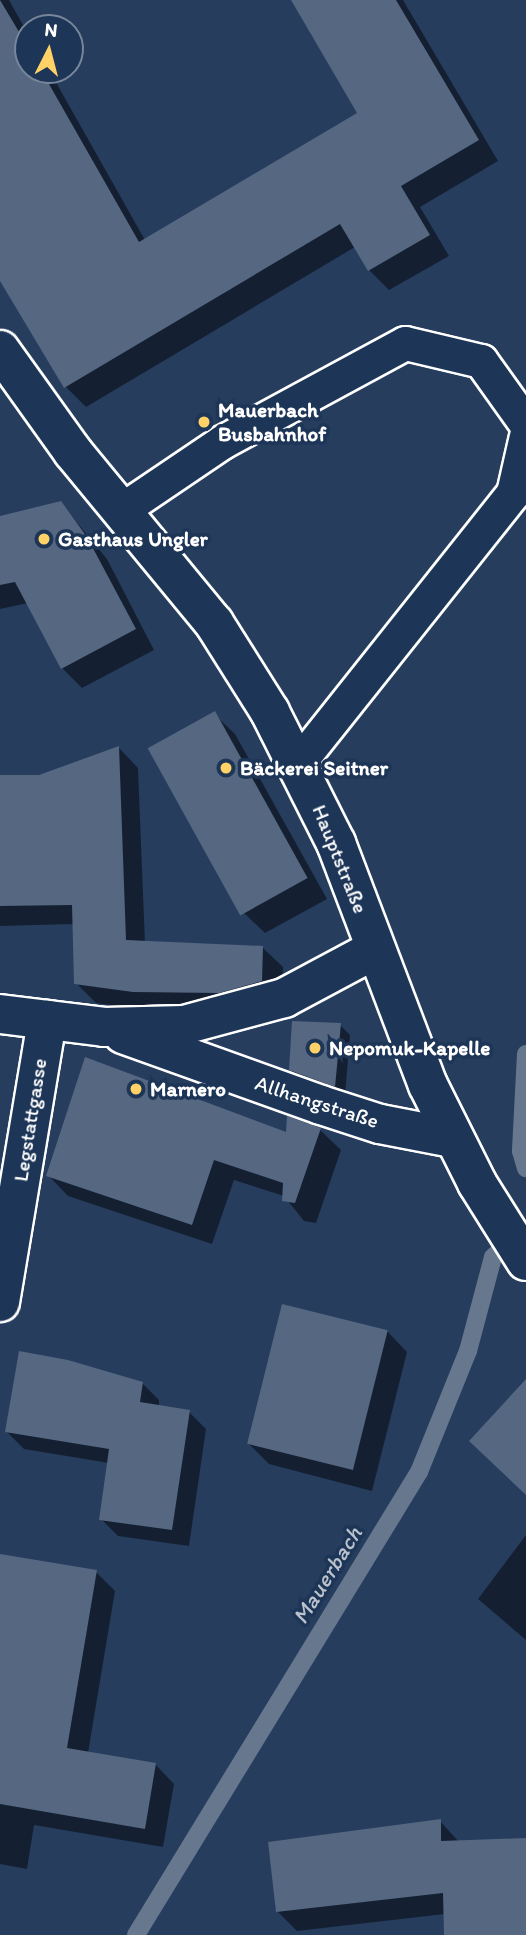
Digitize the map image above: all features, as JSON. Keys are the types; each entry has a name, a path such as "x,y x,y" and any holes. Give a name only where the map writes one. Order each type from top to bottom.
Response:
{"main road":[{"name":"Hauptstraße","path":"0,350 120,511 214,623 299,762 337,843 374,950 453,1138 504,1229 526,1261"},
{"name":"Allhangstraße","path":"0,1014 104,1027 184,1025 284,999 374,950"},
{"name":"Legstattgasse","path":"0,1302 47,1020"},
{"name":"Allhangstraße","path":"104,1027 380,1124 453,1138"}],"lane":[{"path":"120,511 222,442 405,343 481,361 526,424"},
{"path":"299,762 513,493 526,436"}],"building":[{"path":"0,0 14,24 14,84 49,84 139,242 357,113 291,0 396,0 479,140 401,186 430,235 368,271 340,224 64,388 0,281"},
{"path":"61,501 87,537 136,629 61,669 15,582 0,585 0,516"},
{"path":"215,711 308,878 240,915 148,748"},
{"path":"119,746 126,940 263,946 262,981 219,993 133,992 74,984 72,905 0,906 0,775 39,775"},
{"name":"Nepomuk-Kapelle","path":"292,1021 341,1023 335,1087 289,1070"},
{"path":"85,1057 286,1132 287,1116 321,1128 295,1203 282,1201 283,1183 214,1160 192,1225 46,1176"},
{"path":"282,1304 388,1330 353,1470 247,1444"},
{"path":"19,1351 68,1360 143,1382 140,1402 190,1410 172,1530 99,1520 109,1449 5,1432"},
{"path":"526,1379 526,1495 469,1441"},
{"path":"0,1554 97,1570 67,1748 156,1763 145,1829 0,1804"},
{"path":"441,1819 441,1841 526,1838 526,1935 444,1935 443,1893 276,1912 268,1842"}],"waterway":[{"name":"Mauerbach","path":"526,1054 521,1151 526,1168"},
{"name":"Mauerbach","path":"136,1935 419,1472 468,1351 493,1257 515,1238"}],"place":[{"name":"Mauerbach Busbahnhof","path":"204,422"},
{"name":"Gasthaus Ungler","path":"44,539"},
{"name":"Bäckerei Seitner","path":"226,768"},
{"name":"Nepomuk-Kapelle","path":"315,1048"},
{"name":"Marnero","path":"136,1089"}]}
